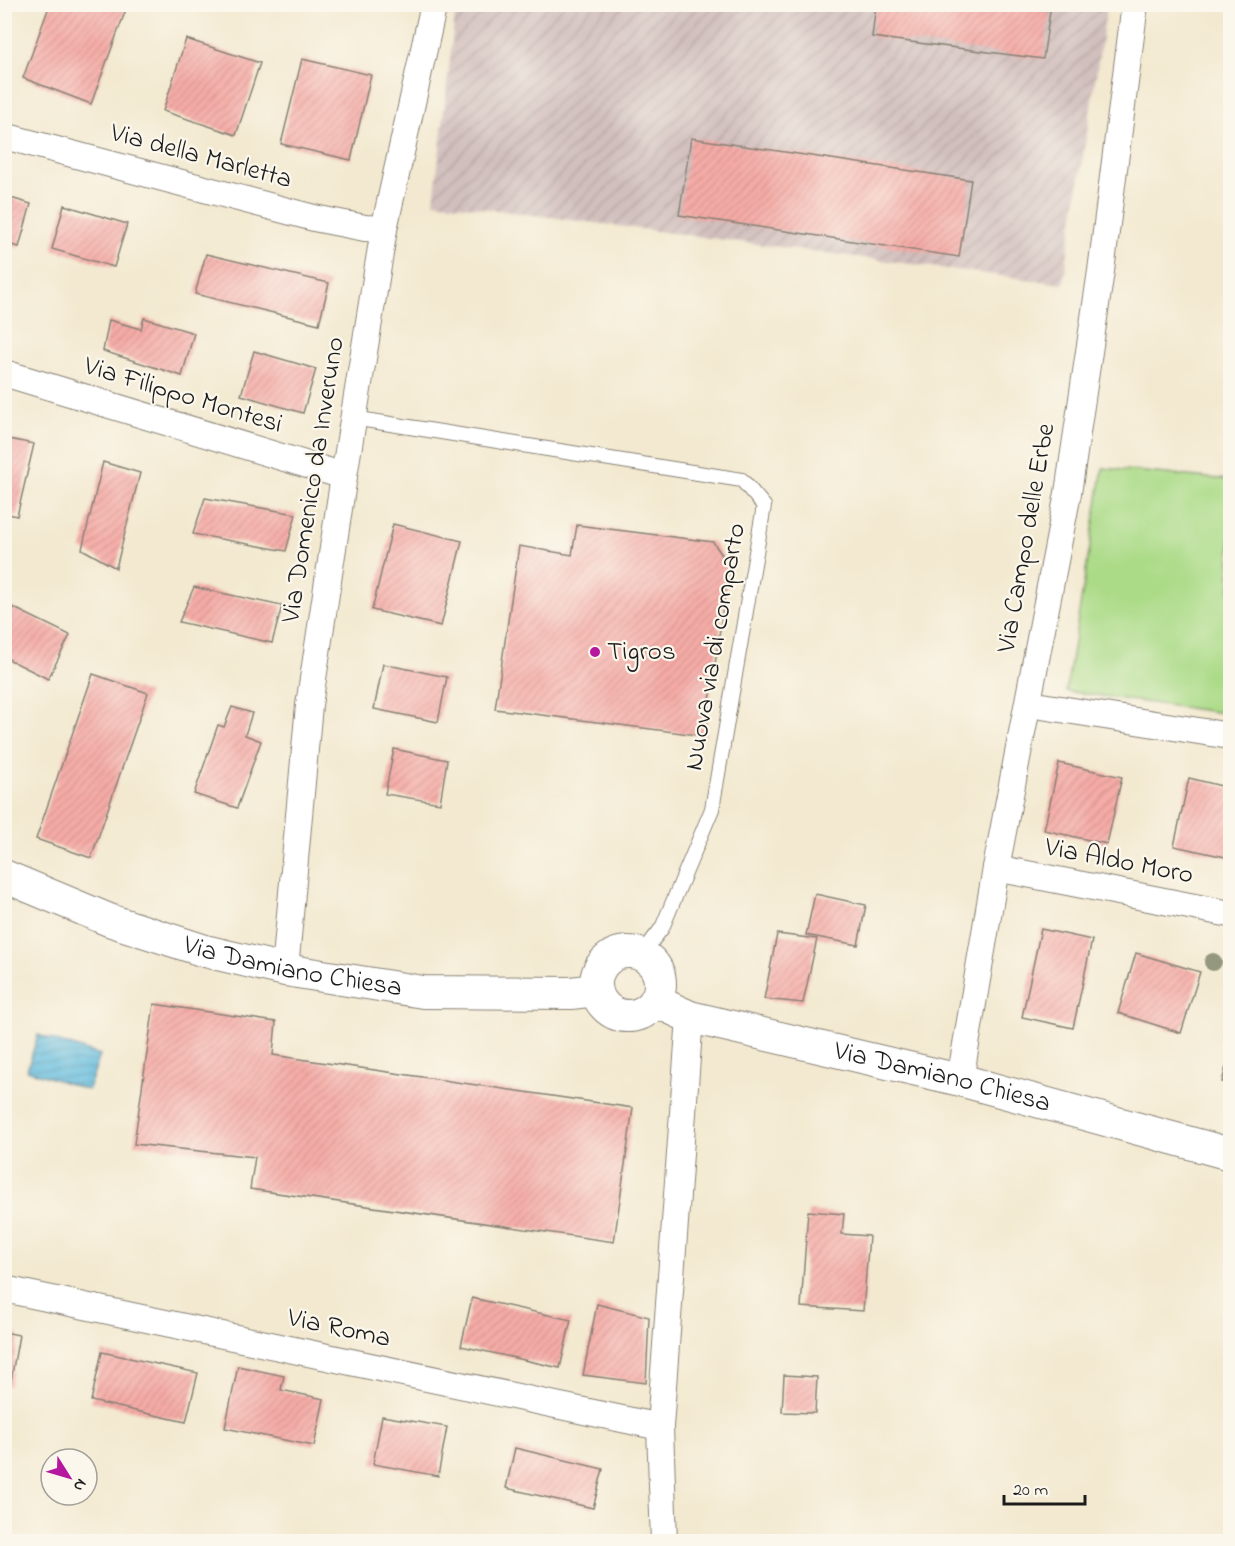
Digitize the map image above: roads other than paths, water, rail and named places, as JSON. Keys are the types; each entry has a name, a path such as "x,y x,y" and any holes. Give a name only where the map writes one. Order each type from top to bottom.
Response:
{"street":[{"name":"Via Domenico da Inveruno","path":"285,970 309,705 353,418 384,229 434,4"},
{"name":"Via Campo delle Erbe","path":"960,1080 996,868 1068,493 1101,271 1135,4"},
{"name":"Via della Marletta","path":"4,136 314,218 365,228 384,229"},
{"name":"Via Filippo Montesi","path":"4,373 344,477"},
{"path":"1029,704 1230,736"},
{"name":"Via Aldo Moro","path":"996,868 1230,914"},
{"name":"Via Damiano Chiesa","path":"4,876 109,920 205,951 285,970 423,992 571,993 596,990"},
{"path":"621,951 642,954 650,959 659,974 659,993 648,1010 638,1015 616,1014 607,1009 596,990 596,980 604,961 621,951"},
{"name":"Via Damiano Chiesa","path":"655,1001 690,1017 960,1080 1230,1154"},
{"path":"664,1542 660,1427 690,1017"},
{"name":"Via Roma","path":"4,1289 660,1427"}],"lane":[{"name":"Nuova via di comparto","path":"353,418 742,480 764,506 712,809 662,928 642,954"}],"water":[{"path":"38,1035 100,1055 88,1090 27,1070"}],"place":[{"name":"Tigros","path":"595,652"}]}
